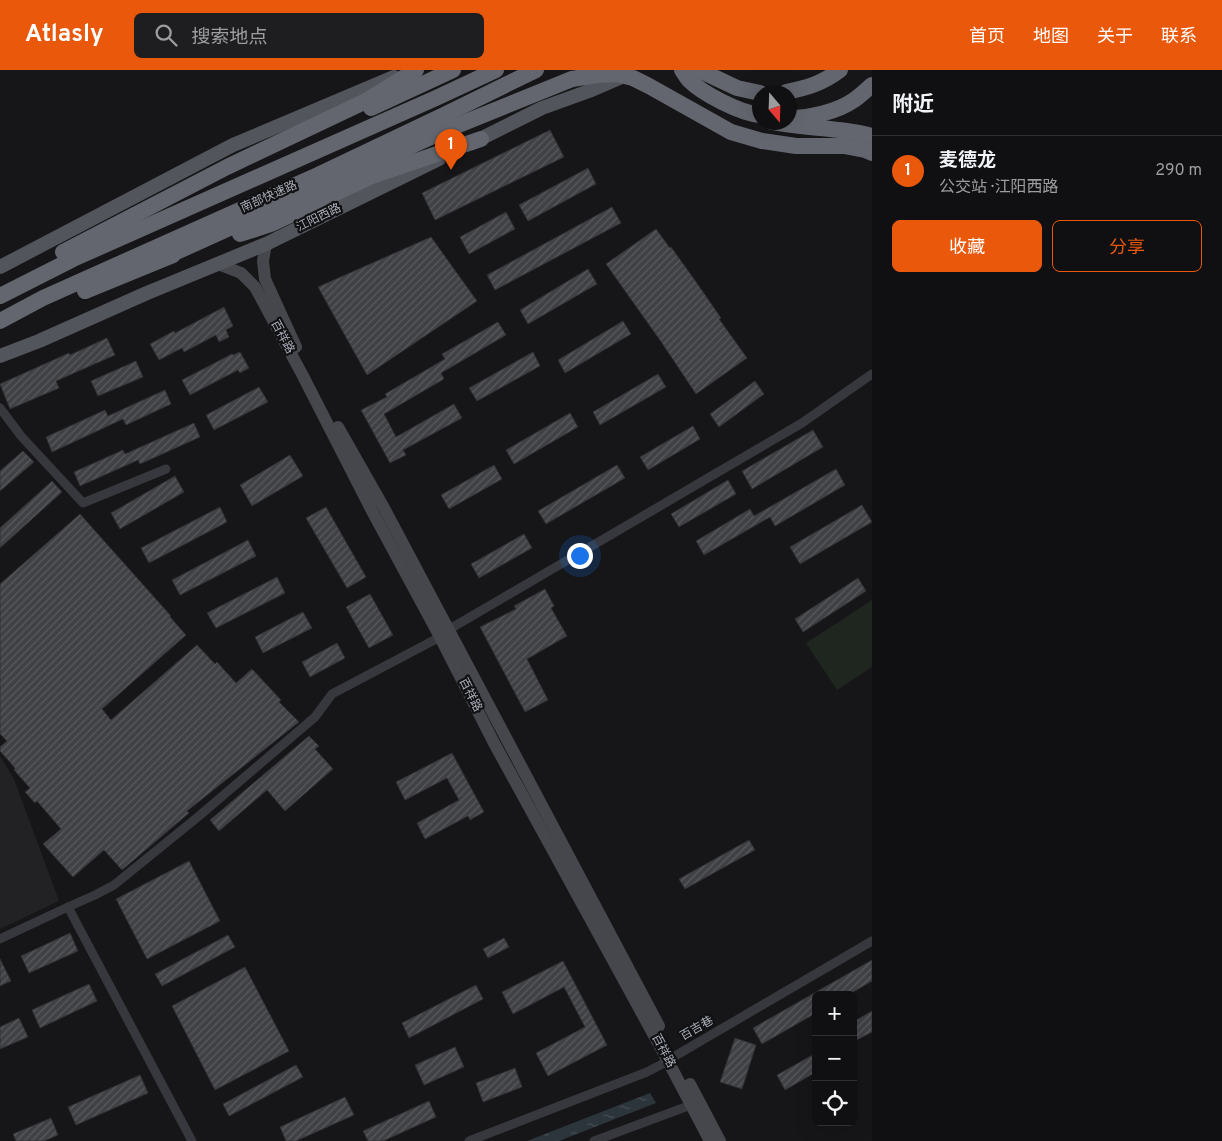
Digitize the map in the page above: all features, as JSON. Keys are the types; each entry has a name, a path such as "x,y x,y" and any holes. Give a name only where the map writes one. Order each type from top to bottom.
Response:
{"highway":[{"path":"0,288 24,273 226,167 366,101 416,70"},
{"path":"131,216 307,147 453,70"},
{"name":"南部快速路","path":"0,296 307,147 436,98 496,70"},
{"name":"南部快速路","path":"0,321 43,298 318,175 536,70"},
{"path":"0,327 163,258 406,149 570,70"},
{"path":"682,70 688,79 702,90 718,100 752,114"},
{"path":"698,70 711,86 734,104 752,112"},
{"path":"698,70 738,88 752,91"},
{"path":"797,90 814,86 830,78 840,70"},
{"path":"451,128 572,80 598,75 617,74 633,78 649,86 731,132 762,141 796,146 844,146 872,153"},
{"path":"797,118 827,112 853,101 872,85"},
{"path":"797,126 831,128 872,136"},
{"path":"163,258 271,224 372,176 481,139"}],"main road":[{"path":"0,266 233,146 411,70"},
{"name":"江阳西路","path":"0,356 39,342 147,293 266,244 542,108 589,91 633,70"}],"street":[{"name":"百祥路","path":"266,244 263,262 265,279 308,371 384,508 494,743 720,1141"},
{"name":"百祥路","path":"218,264 241,273 255,287 372,511 444,634"},
{"path":"0,939 114,885 199,816 315,717 332,694 444,634 802,423 872,374"},
{"path":"0,408 21,436 82,503 166,469"},
{"path":"68,907 192,1141"},
{"name":"百吉巷","path":"469,1141 647,1072 872,941"},
{"name":"百祥路","path":"672,1059 691,1104 710,1141"},
{"path":"594,1141 691,1104"}],"shaded area":[{"path":"872,600 872,667 837,690 806,643"},
{"path":"0,756 14,779 59,901 0,929"}],"water":[{"path":"650,1093 656,1103 559,1141 527,1141"}],"building":[{"path":"550,130 564,157 435,220 422,193"},
{"path":"588,168 596,184 528,221 519,205"},
{"path":"612,207 621,223 495,290 487,275"},
{"path":"506,212 515,229 469,254 460,237"},
{"path":"656,229 694,279 721,318 719,319 747,358 696,394 606,264"},
{"path":"431,237 477,301 367,375 318,287"},
{"path":"588,269 597,284 528,324 520,310"},
{"path":"224,307 233,326 226,330 229,337 219,342 216,335 184,352 182,348 159,360 150,344"},
{"path":"623,321 631,334 565,373 558,360"},
{"path":"498,322 506,335 441,373 444,379 384,414 396,437 454,404 462,418 403,450 406,455 390,463 361,410 387,397 385,394 445,359 442,354"},
{"path":"107,338 115,355 56,381 59,388 10,409 0,384"},
{"path":"240,352 249,368 240,373 238,370 190,395 182,380 232,354"},
{"path":"533,352 540,366 477,401 469,388"},
{"path":"136,361 143,377 98,396 91,381"},
{"path":"658,374 666,387 600,425 593,412"},
{"path":"755,381 764,394 719,427 710,414"},
{"path":"259,387 268,402 214,430 206,415"},
{"path":"165,390 171,404 126,425 123,419 52,452 46,437 105,410 108,416"},
{"path":"570,413 578,427 514,464 506,450"},
{"path":"194,423 200,437 140,464 138,460 80,486 74,472 123,450 125,454"},
{"path":"693,426 700,439 648,470 640,457"},
{"path":"813,430 823,447 752,489 742,471"},
{"path":"23,451 34,462 0,491 0,471"},
{"path":"290,455 303,476 252,506 240,485"},
{"path":"494,465 502,479 449,509 441,495"},
{"path":"617,465 625,478 546,524 538,511"},
{"path":"836,469 845,485 775,526 770,517 704,555 696,541 750,509 754,516"},
{"path":"175,476 184,492 120,529 111,513"},
{"path":"728,480 736,494 679,527 671,514"},
{"path":"52,481 62,492 0,548 0,528"},
{"path":"862,505 872,522 800,564 790,547"},
{"path":"220,507 227,522 149,563 141,548"},
{"path":"326,507 366,577 347,588 306,518"},
{"path":"80,514 186,635 102,709 111,720 197,645 215,664 217,662 236,683 252,669 281,700 279,702 299,722 187,811 189,813 122,870 104,850 73,877 43,844 61,829 37,801 35,803 25,792 30,788 0,751 0,747 7,741 0,734 0,584"},
{"path":"524,534 532,548 479,578 471,564"},
{"path":"248,540 256,556 180,595 172,580"},
{"path":"277,577 285,593 216,628 207,613"},
{"path":"858,578 866,591 803,632 795,619"},
{"path":"545,589 554,606 551,608 567,636 527,659 548,700 525,712 480,627 516,609 514,606"},
{"path":"370,594 393,635 369,648 346,607"},
{"path":"303,612 312,628 263,653 255,637"},
{"path":"337,643 345,658 310,677 302,662"},
{"path":"309,736 319,746 315,749 333,769 285,811 267,790 219,831 210,820"},
{"path":"452,753 484,812 470,820 468,816 425,839 417,823 459,800 447,778 405,800 396,782"},
{"path":"749,840 755,850 685,889 679,879"},
{"path":"189,861 220,921 147,959 116,899"},
{"path":"70,933 78,951 29,973 21,956"},
{"path":"228,935 235,947 162,986 155,974"},
{"path":"504,938 509,947 488,958 483,949"},
{"path":"0,959 11,981 0,986"},
{"path":"872,960 872,981 855,991 818,991"},
{"path":"563,961 607,1045 548,1076 536,1053 585,1027 564,987 513,1014 502,992"},
{"path":"245,967 289,1051 215,1090 172,1006"},
{"path":"89,984 97,1001 40,1028 32,1010"},
{"path":"476,985 483,999 409,1038 402,1023"},
{"path":"812,994 812,1015 762,1044 753,1028"},
{"path":"872,1011 872,1032 857,1040 857,1036 857,1020"},
{"path":"19,1018 28,1037 0,1049 0,1027"},
{"path":"735,1038 756,1045 742,1089 720,1082"},
{"path":"455,1047 464,1067 424,1085 415,1065"},
{"path":"812,1055 812,1074 785,1090 777,1075"},
{"path":"296,1065 303,1077 229,1116 223,1104"},
{"path":"515,1068 522,1087 483,1102 476,1083"},
{"path":"140,1075 148,1093 76,1125 68,1107"},
{"path":"345,1097 354,1115 296,1141 286,1141 280,1127"},
{"path":"429,1101 436,1117 383,1141 368,1141 363,1131"},
{"path":"51,1118 58,1135 44,1141 16,1141 13,1134"}],"place":[{"name":"麦德龙","path":"451,170"}]}
